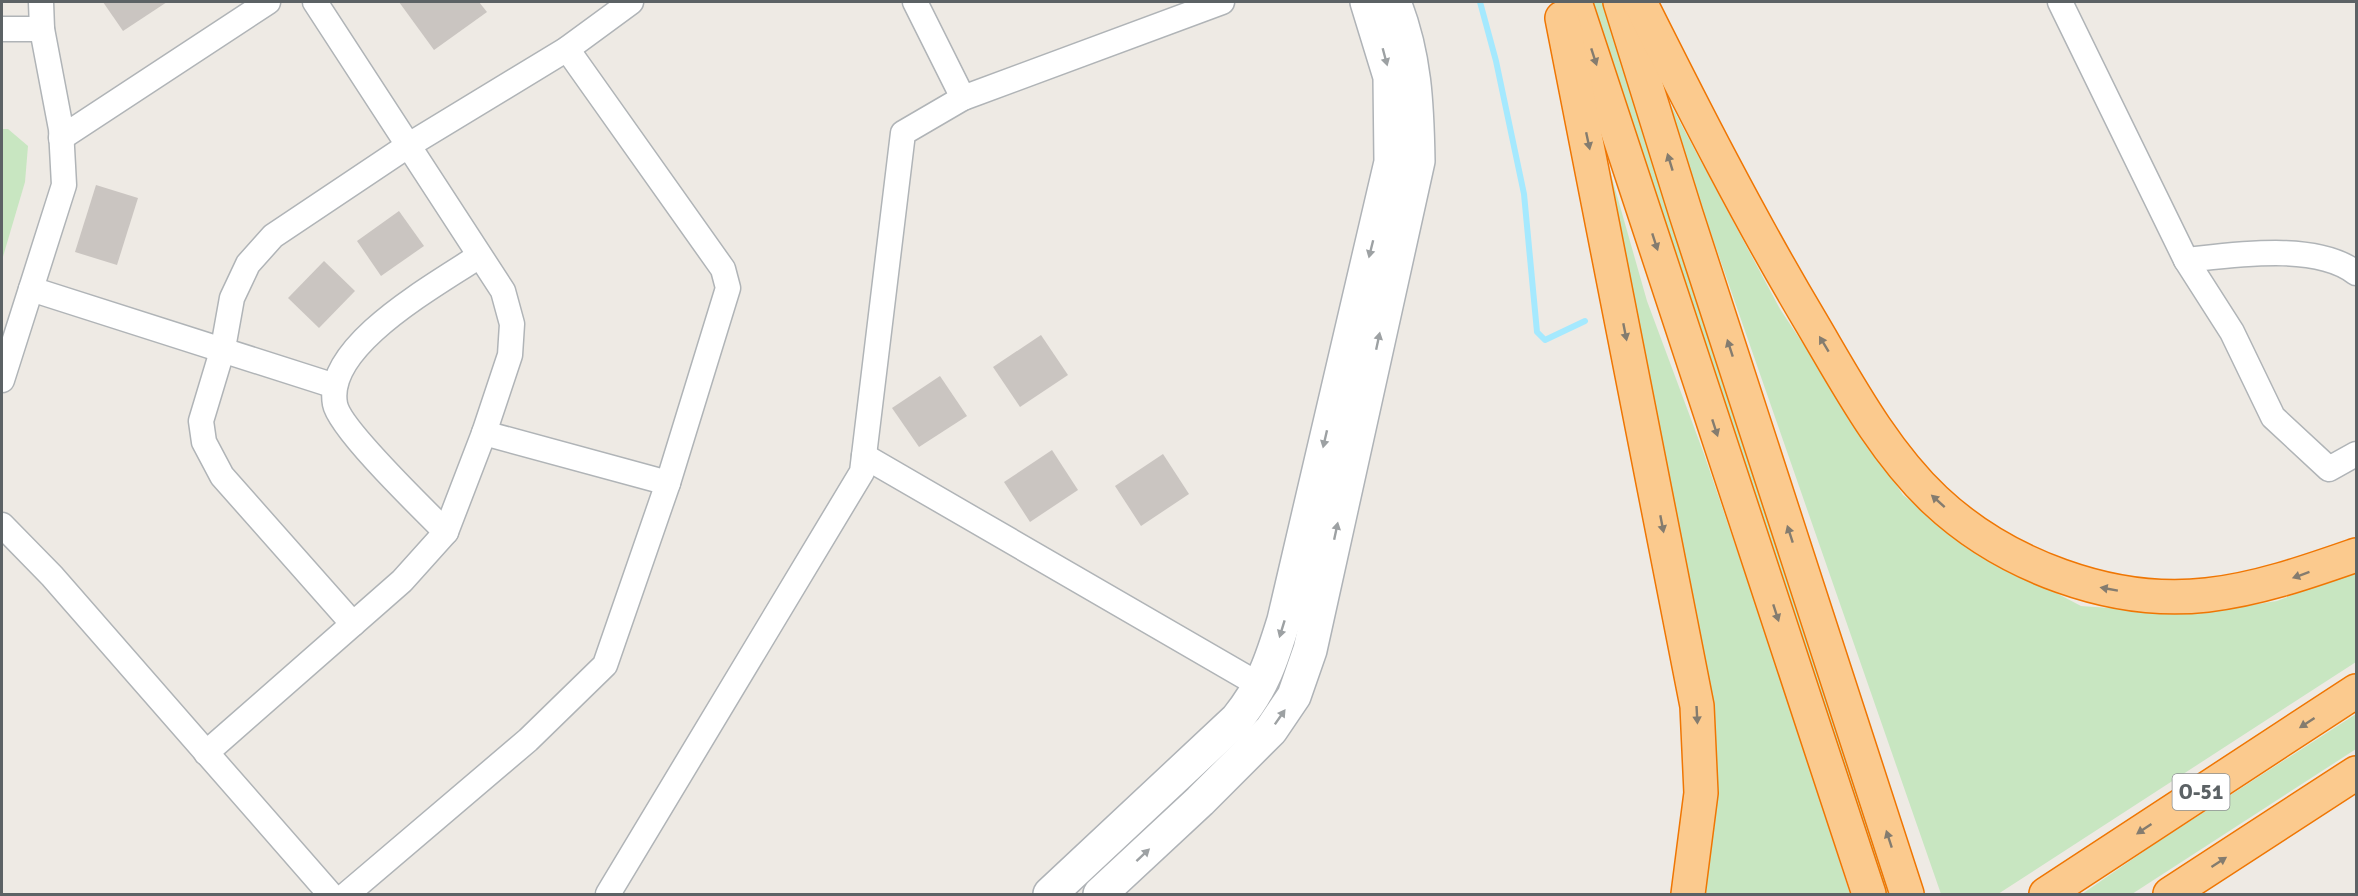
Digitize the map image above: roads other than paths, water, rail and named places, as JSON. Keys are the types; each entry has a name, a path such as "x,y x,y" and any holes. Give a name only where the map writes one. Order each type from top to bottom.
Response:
{"highway":[{"path":"1558,2 1697,706 1701,793 1688,894"},
{"path":"1575,2 1869,894"},
{"path":"1620,2 1907,894"},
{"path":"1640,2 1703,128 1777,263 1856,397 1896,456 1935,500 1980,535 2036,566 2092,585 2147,595 2205,596 2284,581 2356,555"},
{"name":"O-51","path":"2046,894 2356,691"},
{"path":"2170,894 2356,773"}],"street":[{"path":"2,380 64,185 62,138 42,29 41,2"},
{"path":"62,138 268,2"},
{"path":"206,753 402,581 446,532 484,433 510,355 512,324 503,291 315,2"},
{"path":"353,624 222,476 204,442 201,421 223,348 232,298 248,264 273,236 409,145 567,49 632,2"},
{"path":"915,2 963,98"},
{"path":"608,894 862,472 903,133 963,98 1222,2"},
{"path":"1050,894 1237,719 1261,686 1271,665 1284,620 1391,162 1390,77 1367,2"},
{"path":"1100,894 1271,730 1294,696 1310,650 1418,161 1417,111 1407,36 1394,2"},
{"path":"2060,2 2186,260 2232,332 2273,417 2329,469 2356,454"},
{"path":"2,29 42,29"},
{"path":"347,894 528,740 605,665 668,483 728,288 723,270 567,49"},
{"path":"2186,260 2276,251 2344,263 2356,273"},
{"path":"446,532 348,429 335,405 335,386 342,369 360,342 413,300 480,256"},
{"path":"31,289 223,348 335,386"},
{"path":"484,433 668,483"},
{"path":"864,456 1261,686"},
{"path":"2,525 52,576 330,894"}],"waterway":[{"path":"1480,2 1496,61 1524,194 1537,332 1545,340 1585,321"}]}
